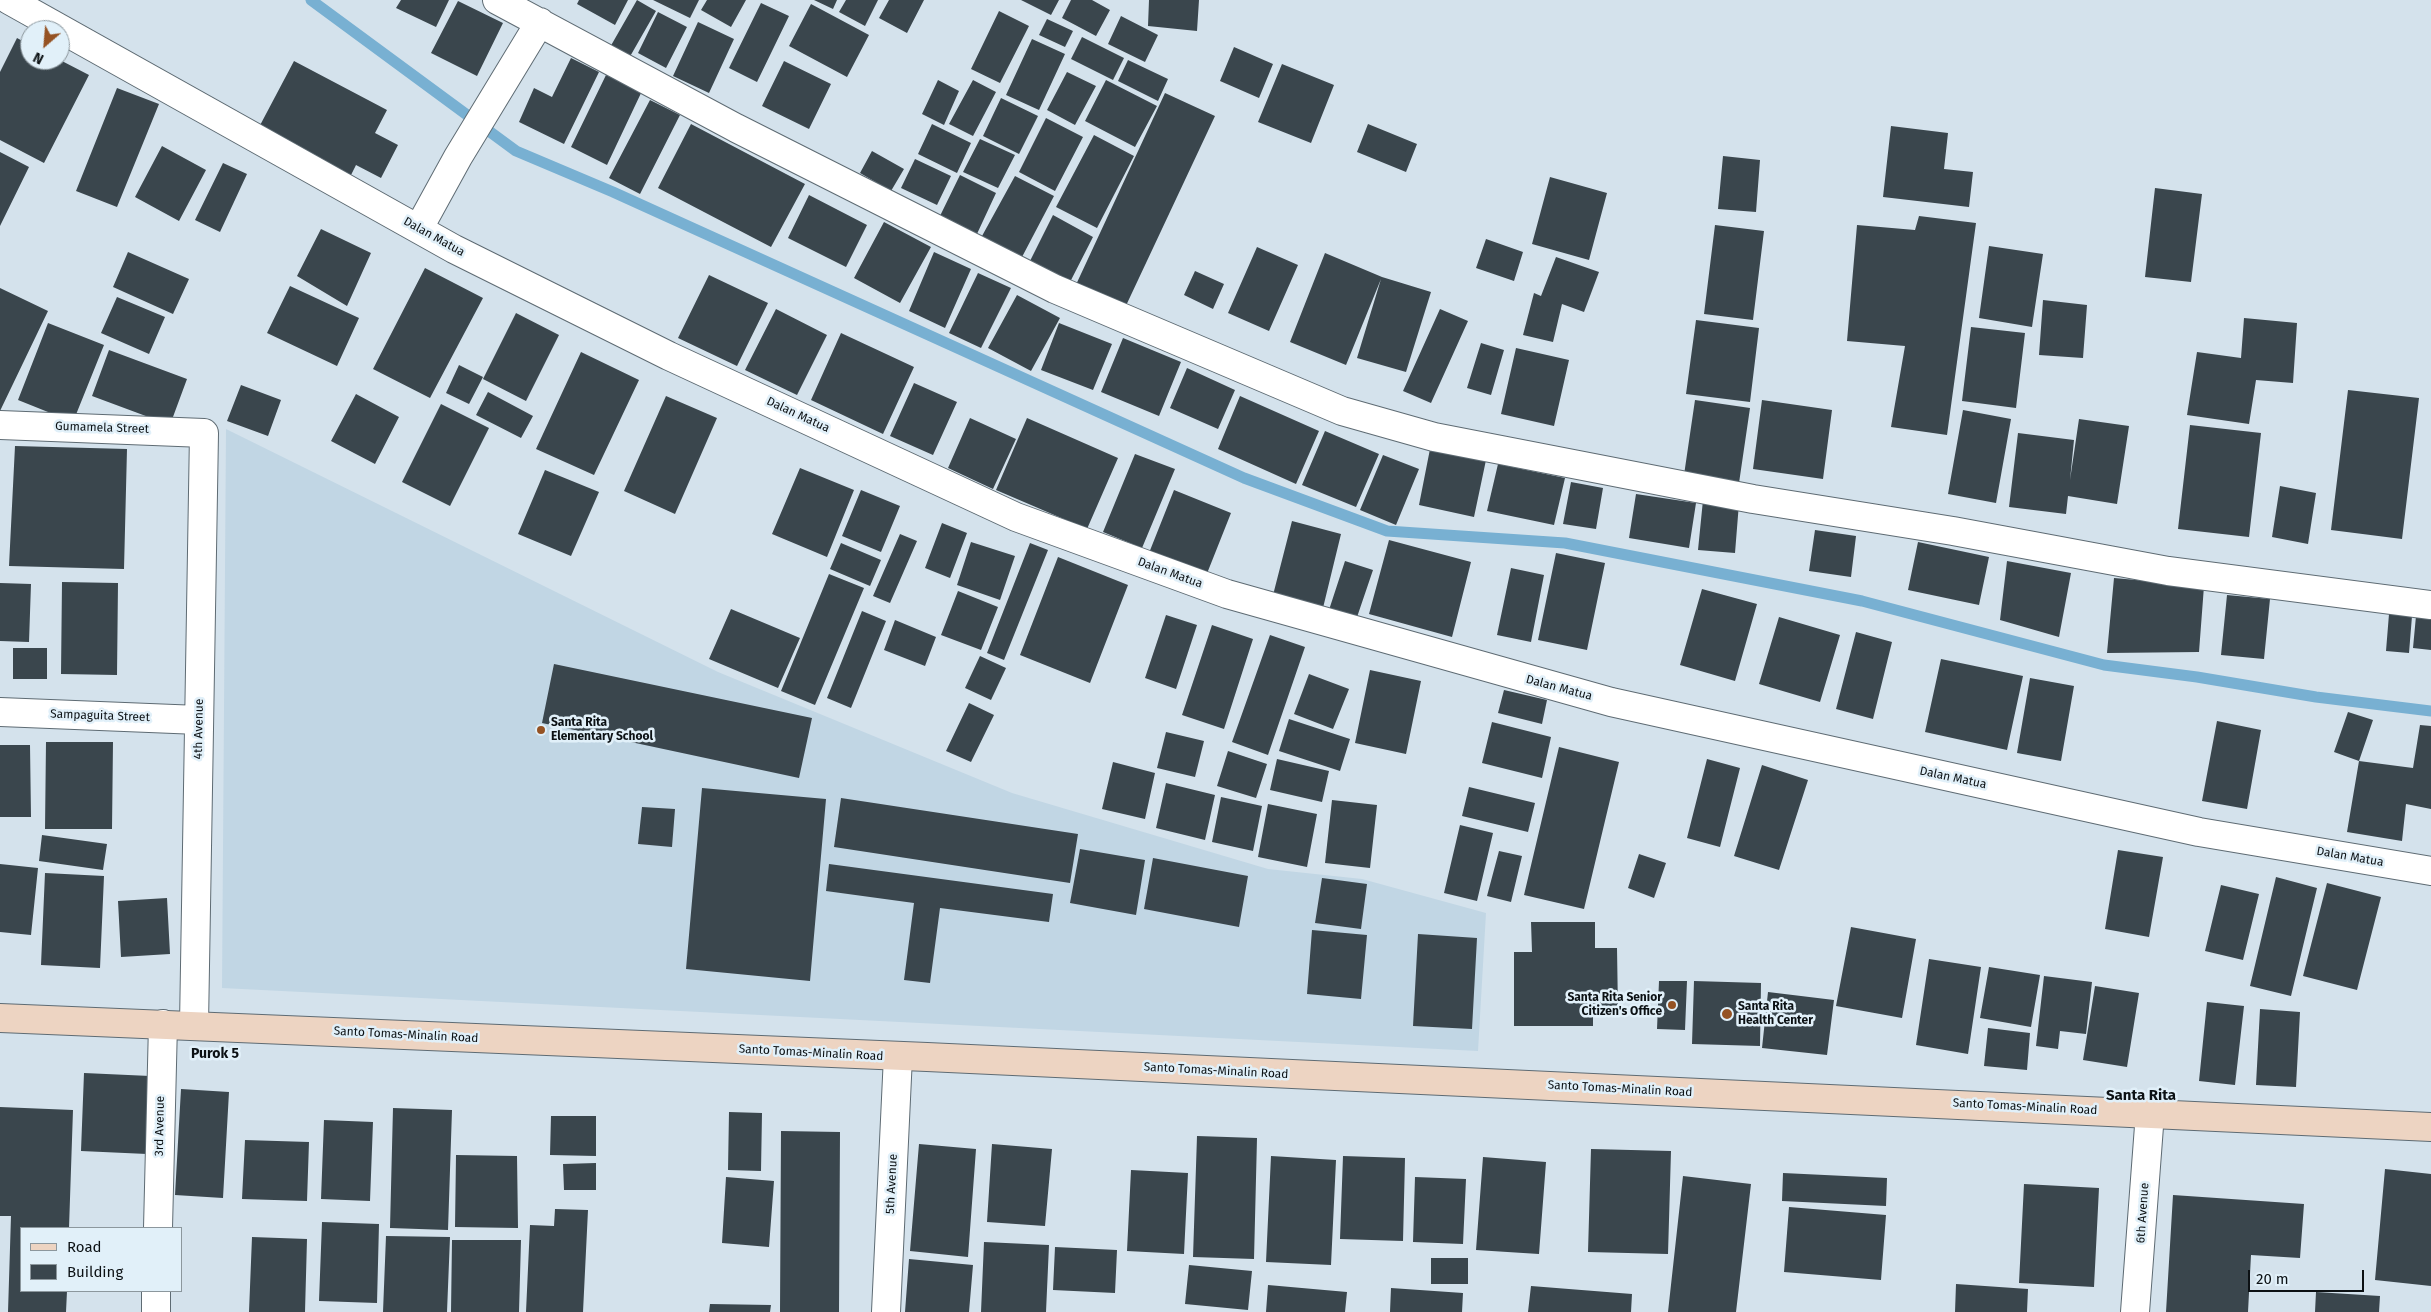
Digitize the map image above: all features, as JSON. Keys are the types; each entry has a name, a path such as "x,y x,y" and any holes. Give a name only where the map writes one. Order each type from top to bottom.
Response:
{"main road":[{"name":"Santo Tomas-Minalin Road","path":"0,1018 898,1056 2431,1127"}],"street":[{"name":"Dalan Matua","path":"9,0 454,249 669,356 1016,517 1227,594 1611,702 2199,832 2431,871"},
{"path":"497,0 736,128 1055,289 1342,411 1434,437 1753,499 1953,531 2168,571 2431,605"},
{"path":"419,228 458,157 540,22"},
{"name":"Gumamela Street","path":"0,425 204,433"},
{"name":"4th Avenue","path":"194,1025 204,433"},
{"name":"Sampaguita Street","path":"0,712 199,720"},
{"name":"3rd Avenue","path":"158,1227 163,1024"},
{"name":"5th Avenue","path":"886,1312 898,1056"},
{"name":"6th Avenue","path":"2135,1312 2150,1113"},
{"path":"156,1292 156,1312"}],"shaded area":[{"name":"Santa Rita Elementary School","path":"226,429 718,672 1012,793 1268,869 1362,879 1486,913 1478,1051 222,988"}],"building":[{"path":"401,0 449,0 436,27 396,8"},
{"path":"579,0 628,0 615,25 577,4"},
{"path":"637,0 656,11 628,60 609,49"},
{"path":"653,0 699,0 690,18"},
{"path":"707,0 746,0 731,27 701,10"},
{"path":"814,0 837,0 833,9"},
{"path":"846,0 878,0 865,26 839,12"},
{"path":"889,0 924,0 907,33 879,18"},
{"path":"1021,0 1059,0 1051,15"},
{"path":"1071,0 1092,0 1110,10 1096,36 1062,18"},
{"path":"1149,0 1199,0 1197,31 1148,26"},
{"path":"458,1 503,23 477,76 431,53"},
{"path":"761,3 789,16 757,82 729,68"},
{"path":"811,4 869,35 847,77 789,46"},
{"path":"999,11 1029,26 1000,83 971,69"},
{"path":"658,12 687,27 666,68 638,53"},
{"path":"1121,16 1158,35 1145,62 1108,44"},
{"path":"1047,19 1073,31 1065,47 1039,35"},
{"path":"698,22 734,39 709,93 673,76"},
{"path":"1082,37 1124,58 1113,80 1071,59"},
{"path":"17,38 20,40 20,70 70,70 70,65 89,75 44,163 0,140 0,72"},
{"path":"1032,39 1065,54 1039,110 1006,95"},
{"path":"1234,47 1273,64 1259,98 1220,81"},
{"path":"571,58 599,72 564,144 519,122 534,88 552,97"},
{"path":"1128,60 1168,79 1158,101 1118,81"},
{"path":"294,61 387,110 375,133 398,145 381,178 356,165 349,179 257,131"},
{"path":"784,61 831,84 809,129 762,106"},
{"path":"1282,64 1334,85 1311,143 1258,122"},
{"path":"1067,72 1096,86 1075,125 1047,110"},
{"path":"606,75 642,91 607,165 571,147"},
{"path":"938,80 959,91 944,125 922,114"},
{"path":"973,80 996,92 973,136 949,124"},
{"path":"1106,80 1157,106 1135,147 1085,121"},
{"path":"117,88 159,104 117,207 76,191"},
{"path":"1165,93 1215,116 1123,312 1074,289"},
{"path":"1001,98 1038,116 1019,154 983,136"},
{"path":"650,100 680,115 640,194 609,178"},
{"path":"1046,118 1083,137 1055,191 1019,172"},
{"path":"691,124 805,184 771,247 658,188"},
{"path":"932,124 971,143 957,173 918,154"},
{"path":"1368,124 1417,144 1406,172 1357,152"},
{"path":"1891,126 1948,133 1944,169 1973,172 1969,207 1883,197"},
{"path":"1094,135 1134,156 1097,228 1056,207"},
{"path":"980,139 1015,155 998,188 963,172"},
{"path":"162,146 206,170 179,221 135,197"},
{"path":"872,151 904,169 891,191 860,173"},
{"path":"0,152 29,167 0,226"},
{"path":"1723,156 1760,160 1756,212 1718,209"},
{"path":"915,159 951,176 937,205 901,188"},
{"path":"223,163 247,174 220,232 195,220"},
{"path":"960,175 996,193 976,236 939,218"},
{"path":"1015,176 1054,196 1022,257 982,236"},
{"path":"1550,177 1607,193 1589,260 1532,244"},
{"path":"2155,188 2202,194 2191,282 2145,277"},
{"path":"809,195 867,225 846,267 788,238"},
{"path":"1053,215 1093,237 1068,286 1028,265"},
{"path":"1919,216 1976,223 1947,435 1891,427 1905,346 1847,341 1857,225 1915,230"},
{"path":"884,222 931,247 900,303 854,278"},
{"path":"1715,225 1764,231 1753,320 1704,314"},
{"path":"321,229 371,253 347,306 297,276"},
{"path":"1486,239 1523,252 1514,281 1476,268"},
{"path":"1989,246 2043,254 2032,327 1979,318"},
{"path":"1257,247 1298,265 1269,331 1228,313"},
{"path":"128,252 189,279 173,314 113,287"},
{"path":"934,252 971,269 945,328 909,311"},
{"path":"1325,253 1382,277 1431,292 1406,372 1357,358 1381,279 1346,365 1290,342"},
{"path":"1556,257 1599,272 1584,312 1562,304 1553,342 1523,335 1534,293 1541,296"},
{"path":"425,268 483,298 430,398 373,369"},
{"path":"1195,271 1224,284 1213,309 1184,295"},
{"path":"978,273 1011,288 981,348 949,333"},
{"path":"709,275 768,303 737,366 678,338"},
{"path":"290,286 359,318 337,366 267,333"},
{"path":"0,288 48,311 0,411"},
{"path":"1017,295 1060,318 1031,371 988,348"},
{"path":"117,297 165,317 149,354 101,333"},
{"path":"2043,300 2087,305 2083,358 2039,355"},
{"path":"776,309 827,335 797,395 745,370"},
{"path":"1440,309 1468,321 1431,403 1403,391"},
{"path":"516,313 559,335 526,401 483,379"},
{"path":"2244,318 2297,323 2293,383 2256,380 2249,424 2187,415 2197,352 2241,358"},
{"path":"1696,320 1759,328 1750,402 1686,394"},
{"path":"48,323 104,345 73,422 18,400"},
{"path":"1059,323 1112,344 1093,390 1041,370"},
{"path":"1971,327 2025,333 2016,408 1962,401"},
{"path":"841,333 914,367 883,434 811,400"},
{"path":"1123,338 1181,362 1159,416 1101,392"},
{"path":"1481,343 1504,350 1491,395 1467,388"},
{"path":"1516,348 1569,360 1554,426 1501,414"},
{"path":"109,350 187,379 170,425 92,396"},
{"path":"581,352 639,380 594,475 536,449"},
{"path":"459,365 483,377 469,404 446,393"},
{"path":"1187,368 1235,390 1218,429 1170,408"},
{"path":"914,383 957,402 933,455 890,436"},
{"path":"241,385 281,400 268,436 227,421"},
{"path":"2348,390 2419,398 2402,539 2331,530"},
{"path":"488,392 533,416 521,438 476,415"},
{"path":"356,394 399,417 375,464 331,441"},
{"path":"666,396 717,418 675,514 624,491"},
{"path":"1240,396 1319,431 1296,484 1218,449"},
{"path":"1695,400 1750,408 1739,483 1684,475"},
{"path":"1762,400 1832,410 1823,479 1753,469"},
{"path":"441,404 489,428 450,506 402,482"},
{"path":"1963,410 2011,419 1996,503 1948,494"},
{"path":"970,418 1016,439 993,489 948,468"},
{"path":"1027,418 1118,458 1087,529 996,490"},
{"path":"2079,419 2129,426 2117,504 2068,496 2066,514 2009,507 2018,433 2074,440 2070,480"},
{"path":"2190,425 2261,433 2249,537 2178,529"},
{"path":"1325,431 1379,454 1356,507 1302,485"},
{"path":"15,446 127,449 124,569 9,566"},
{"path":"1430,449 1486,460 1474,517 1419,505"},
{"path":"1135,454 1175,469 1142,548 1103,532"},
{"path":"1383,455 1419,469 1396,525 1360,510"},
{"path":"1498,464 1565,478 1554,525 1487,511"},
{"path":"800,468 854,490 827,557 772,534"},
{"path":"545,470 599,492 571,556 518,534"},
{"path":"1571,482 1603,488 1596,529 1563,524"},
{"path":"2280,486 2316,493 2308,544 2272,537"},
{"path":"861,490 900,506 881,552 842,536"},
{"path":"1174,490 1231,513 1206,576 1149,553"},
{"path":"1636,494 1696,503 1689,548 1629,538"},
{"path":"1703,500 1739,503 1735,553 1698,550"},
{"path":"1292,521 1341,534 1322,612 1272,599"},
{"path":"942,523 967,533 950,578 925,568"},
{"path":"1815,530 1856,536 1851,577 1809,571"},
{"path":"900,534 917,541 890,603 873,596"},
{"path":"1389,540 1471,562 1452,637 1369,614"},
{"path":"971,542 1015,556 1000,600 957,585"},
{"path":"1918,542 1989,557 1979,605 1908,590"},
{"path":"841,543 881,560 870,586 830,569"},
{"path":"1030,543 1048,550 1004,660 987,653"},
{"path":"1556,553 1605,563 1587,650 1538,640"},
{"path":"1058,557 1128,585 1090,683 1020,655"},
{"path":"1345,561 1373,570 1355,623 1328,613"},
{"path":"2007,561 2071,573 2059,637 2000,620"},
{"path":"1511,568 1544,575 1531,642 1497,635"},
{"path":"829,574 864,588 815,705 781,691"},
{"path":"2114,578 2204,586 2199,652 2107,653"},
{"path":"62,582 118,583 117,675 61,674"},
{"path":"0,583 31,584 29,642 0,641"},
{"path":"1702,589 1757,604 1735,681 1680,665"},
{"path":"958,591 998,607 981,650 941,635"},
{"path":"2227,595 2270,599 2264,659 2221,655"},
{"path":"731,609 800,638 778,688 709,659"},
{"path":"862,611 886,621 851,708 827,698"},
{"path":"2389,614 2412,616 2409,653 2386,651"},
{"path":"1166,615 1197,625 1176,689 1145,678"},
{"path":"2416,616 2431,617 2431,650 2413,648"},
{"path":"1779,617 1840,635 1820,702 1759,684"},
{"path":"895,620 936,637 925,666 884,650"},
{"path":"1212,625 1253,639 1224,729 1182,715"},
{"path":"1856,632 1892,642 1873,719 1836,709"},
{"path":"1270,635 1305,647 1268,755 1232,742"},
{"path":"13,648 47,648 47,679 13,679"},
{"path":"980,656 1006,668 991,700 965,688"},
{"path":"1941,659 2023,676 2007,750 1925,732"},
{"path":"554,664 812,718 799,778 542,723"},
{"path":"1370,670 1421,681 1406,754 1355,743"},
{"path":"1309,674 1349,689 1333,729 1294,714"},
{"path":"2030,678 2074,686 2061,761 2017,753"},
{"path":"1504,690 1547,700 1542,724 1498,713"},
{"path":"969,703 994,715 971,762 946,751"},
{"path":"2348,712 2373,720 2359,761 2334,752"},
{"path":"1289,719 1350,739 1340,771 1279,751"},
{"path":"2217,721 2261,730 2247,809 2202,801"},
{"path":"1492,722 1551,737 1542,778 1482,763"},
{"path":"2420,725 2431,726 2431,809 2406,804 2402,841 2347,832 2359,761 2413,768"},
{"path":"1166,732 1204,741 1195,777 1157,768"},
{"path":"46,742 113,742 112,829 45,829"},
{"path":"0,745 30,745 31,817 0,817"},
{"path":"1559,747 1619,762 1584,909 1524,895"},
{"path":"1228,751 1267,764 1256,798 1217,786"},
{"path":"1277,759 1329,771 1322,802 1270,790"},
{"path":"1707,759 1740,768 1720,847 1687,838"},
{"path":"1113,762 1155,773 1145,819 1102,809"},
{"path":"1762,765 1808,780 1779,870 1734,856"},
{"path":"1166,783 1215,795 1205,840 1156,828"},
{"path":"1469,787 1535,803 1528,832 1462,816"},
{"path":"702,788 826,799 810,981 686,969"},
{"path":"1221,797 1262,806 1253,851 1212,842"},
{"path":"841,798 1078,834 1070,883 834,847"},
{"path":"1332,800 1377,805 1370,868 1325,863"},
{"path":"1268,804 1317,814 1307,867 1258,857"},
{"path":"642,807 675,809 672,847 638,844"},
{"path":"1460,825 1493,833 1477,901 1444,893"},
{"path":"42,835 107,844 103,870 39,861"},
{"path":"1080,849 1145,860 1136,915 1070,903"},
{"path":"2118,850 2163,857 2149,937 2105,929"},
{"path":"1499,851 1522,856 1511,902 1487,896"},
{"path":"1639,854 1666,863 1654,898 1628,888"},
{"path":"1153,858 1248,876 1239,927 1144,909"},
{"path":"0,864 38,868 31,935 0,932"},
{"path":"829,864 1053,894 1049,922 940,908 930,983 904,980 914,903 826,891"},
{"path":"45,873 104,876 100,968 41,965"},
{"path":"2276,877 2317,888 2291,996 2250,986"},
{"path":"1322,878 1367,884 1361,929 1315,923"},
{"path":"2327,883 2381,897 2357,990 2303,976"},
{"path":"2221,885 2259,894 2243,960 2205,951"},
{"path":"167,898 170,954 121,957 118,901"},
{"path":"1531,922 1595,922 1595,948 1617,948 1618,1012 1593,1012 1593,1026 1514,1026 1514,952 1532,952"},
{"path":"1851,927 1916,939 1902,1018 1836,1006"},
{"path":"1312,930 1367,935 1361,999 1307,994"},
{"path":"1418,934 1477,938 1472,1029 1413,1026"},
{"path":"1929,959 1981,967 1968,1054 1916,1045"},
{"path":"1989,967 2040,975 2031,1027 1980,1018"},
{"path":"2044,976 2092,982 2086,1034 2060,1031 2058,1049 2036,1046"},
{"name":"Santa Rita Senior Citizen's Office","path":"1659,981 1687,981 1685,1030 1657,1029"},
{"name":"Santa Rita Health Center","path":"1694,981 1761,983 1760,1046 1692,1044"},
{"path":"2095,986 2139,993 2127,1067 2083,1060"},
{"path":"1768,992 1834,1000 1827,1055 1762,1048"},
{"path":"2207,1002 2244,1006 2235,1085 2199,1081"},
{"path":"2260,1009 2300,1012 2296,1087 2256,1085"},
{"path":"1988,1028 2030,1033 2027,1070 1984,1066"},
{"path":"84,1073 150,1076 147,1154 81,1151"},
{"path":"181,1089 229,1092 223,1198 175,1195"},
{"path":"0,1107 73,1110 69,1227 20,1227 20,1292 67,1292 66,1312 8,1312 11,1216 0,1216"},
{"path":"393,1108 452,1110 448,1230 390,1228"},
{"path":"729,1112 762,1113 761,1171 728,1170"},
{"path":"551,1116 596,1116 596,1156 550,1155"},
{"path":"324,1120 373,1122 370,1201 321,1199"},
{"path":"781,1131 840,1132 839,1312 780,1312"},
{"path":"1197,1136 1257,1138 1254,1259 1193,1257"},
{"path":"245,1140 309,1142 307,1201 242,1199"},
{"path":"919,1144 976,1149 968,1257 910,1251"},
{"path":"992,1144 1052,1149 1045,1226 987,1222"},
{"path":"1591,1149 1671,1151 1668,1254 1588,1252"},
{"path":"456,1155 517,1156 518,1228 455,1227"},
{"path":"1271,1156 1336,1160 1331,1265 1266,1262"},
{"path":"1343,1156 1405,1158 1403,1241 1340,1239"},
{"path":"1483,1157 1546,1162 1539,1254 1476,1250"},
{"path":"596,1163 596,1190 564,1190 563,1164"},
{"path":"2385,1169 2431,1174 2431,1286 2375,1280"},
{"path":"1131,1170 1188,1173 1184,1254 1127,1251"},
{"path":"1783,1173 1887,1178 1886,1206 1782,1201"},
{"path":"1683,1176 1751,1184 1736,1312 1668,1312"},
{"path":"726,1177 774,1181 769,1247 722,1243"},
{"path":"1415,1177 1466,1179 1463,1244 1413,1242"},
{"path":"2024,1184 2099,1188 2094,1287 2019,1283"},
{"path":"2173,1195 2304,1204 2300,1258 2251,1255 2248,1312 2166,1312"},
{"path":"1789,1207 1886,1215 1881,1280 1784,1272"},
{"path":"555,1209 588,1210 583,1312 526,1312 530,1225 554,1226"},
{"path":"322,1222 379,1224 377,1303 319,1301"},
{"path":"386,1236 450,1237 447,1312 383,1312"},
{"path":"252,1237 307,1239 305,1312 249,1312"},
{"path":"452,1240 521,1240 519,1312 451,1312"},
{"path":"984,1242 1049,1245 1046,1312 981,1312"},
{"path":"1055,1247 1117,1250 1115,1293 1053,1290"},
{"path":"1431,1258 1468,1258 1468,1284 1431,1284"},
{"path":"909,1259 973,1265 969,1312 905,1312"},
{"path":"1189,1265 1252,1271 1248,1310 1185,1304"},
{"path":"1956,1284 2028,1289 2027,1312 1955,1312"},
{"path":"1268,1285 1347,1292 1345,1312 1266,1312"},
{"path":"1531,1286 1632,1294 1631,1312 1528,1312"},
{"path":"1391,1288 1463,1293 1462,1312 1390,1312"},
{"path":"2316,1292 2380,1296 2379,1312 2315,1312"},
{"path":"710,1304 771,1305 770,1312 709,1312"}],"waterway":[{"path":"311,0 516,151 613,192 1244,478 1387,531 1565,543 1862,601 2104,665 2197,677 2316,697 2431,711"}],"place":[{"name":"Santa Rita Elementary School","path":"541,730"},
{"name":"Santa Rita Senior Citizen's Office","path":"1672,1005"},
{"name":"Santa Rita Health Center","path":"1727,1014"}],"district":[{"name":"Purok 5","path":"215,1054"},
{"name":"Santa Rita","path":"2141,1096"}]}
